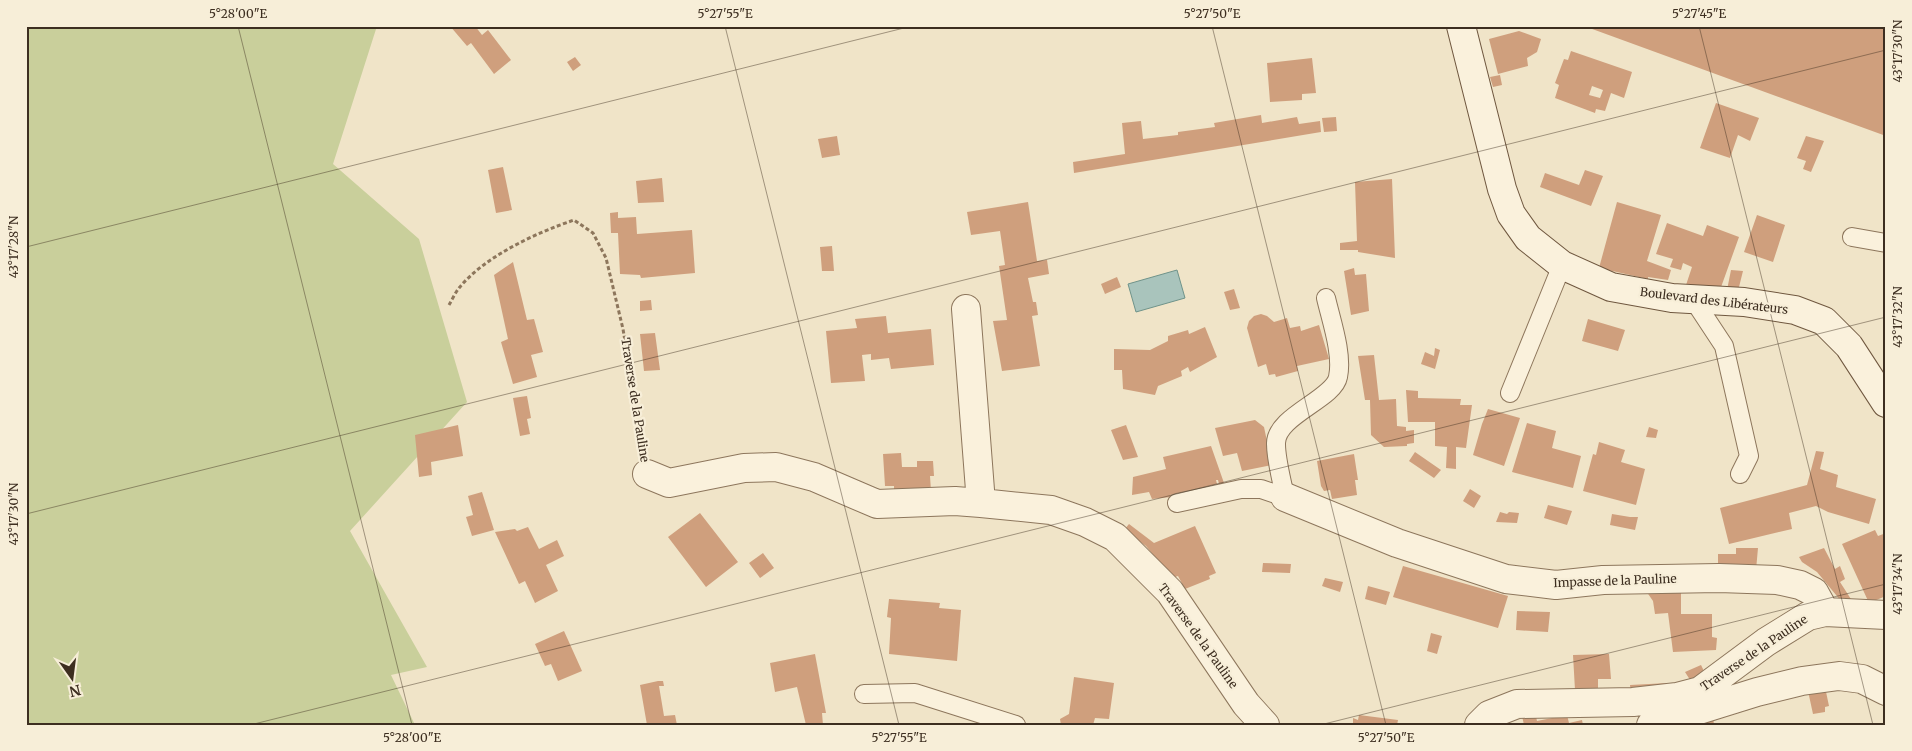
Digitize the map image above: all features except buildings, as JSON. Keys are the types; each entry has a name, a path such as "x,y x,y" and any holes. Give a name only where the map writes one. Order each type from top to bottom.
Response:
{"street":[{"name":"Boulevard des Libérateurs","path":"1461,26 1502,189 1511,214 1528,238 1562,265 1611,287 1672,298 1744,302 1795,310 1824,321 1849,346 1886,403"},
{"path":"966,309 981,503"},
{"name":"Traverse de la Pauline","path":"647,474 669,483 744,468 776,467 814,477 877,504 955,501 981,503 1051,510 1085,522 1115,537 1170,592 1246,704 1265,725"},
{"name":"Impasse de la Pauline","path":"1285,497 1397,543 1506,579 1556,585 1603,580 1719,578 1777,580 1800,585 1814,592 1825,612"},
{"name":"Traverse de la Pauline","path":"1479,725 1489,715 1517,704 1633,702 1677,697 1700,691 1808,616 1825,612"},
{"path":"1825,612 1886,615"},
{"path":"1651,725 1757,692 1802,681 1839,676 1862,680 1886,691"}],"lane":[{"path":"1852,237 1886,242"},
{"path":"1510,393 1562,265"},
{"path":"1177,503 1241,489 1262,489 1285,497 1275,443 1281,428 1329,390 1338,378 1339,357 1326,298"},
{"path":"1693,299 1724,346 1749,456 1740,474"},
{"path":"864,694 915,693 1016,725"}],"path":[{"name":"Traverse de la Pauline","path":"449,305 459,288 476,272 499,256 549,229 574,220 593,234 606,258 623,329 647,474"}],"green space":[{"path":"26,26 377,26 333,164 419,239 467,402 350,531 427,667 391,675 415,725 26,725"}],"water":[{"path":"1177,270 1185,298 1136,312 1128,284"}]}
